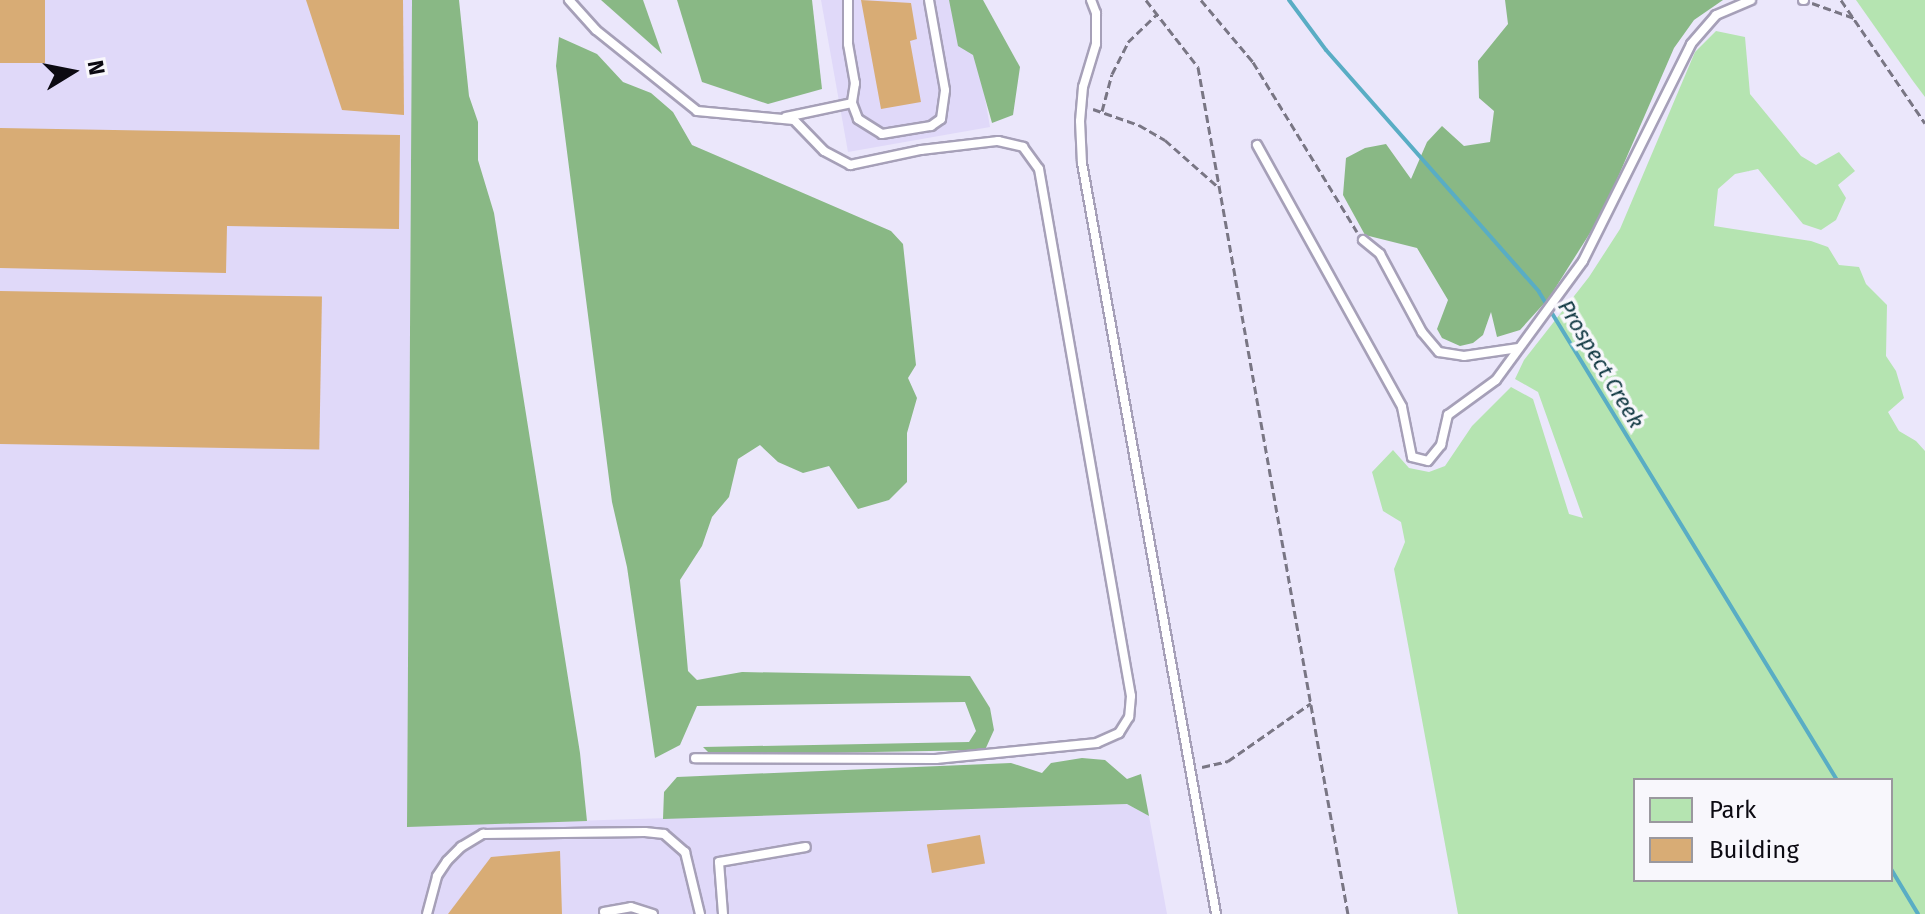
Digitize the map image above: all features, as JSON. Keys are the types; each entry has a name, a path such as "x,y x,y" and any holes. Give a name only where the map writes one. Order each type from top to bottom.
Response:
{"lane":[{"path":"569,0 596,30 697,111 794,120 824,151 850,165 921,150 998,141 1023,147 1039,169 1131,696 1129,717 1119,733 1097,743 936,759 695,758"},
{"path":"848,0 848,44 855,83 852,103 858,119 882,134 931,126 941,119 945,90 929,0"},
{"path":"1091,0 1096,13 1096,44 1081,106 1082,163 1216,914"},
{"path":"1257,145 1402,407 1412,457 1428,461 1441,445 1448,415 1496,380 1583,261 1691,44 1716,15 1751,0"},
{"path":"782,119 803,111 852,103"},
{"path":"1363,240 1380,254 1422,332 1439,352 1464,356 1518,348"},
{"path":"427,914 437,876 447,861 461,847 483,834 645,832 664,834 685,852 700,914"},
{"path":"723,914 719,862 806,847"},
{"path":"604,912 631,907 653,914"}],"path":[{"path":"1146,0 1198,67 1348,914"},
{"path":"1201,0 1253,62 1363,240"},
{"path":"1804,0 1854,18"},
{"path":"1841,0 1925,123"},
{"path":"1102,111 1112,74 1128,42 1157,14"},
{"path":"1081,106 1102,111 1165,140 1219,188"},
{"path":"1189,767 1228,761 1311,703"}],"shaded area":[{"path":"0,0 412,0 407,826 1127,804 1149,816 1167,914 0,914"},
{"path":"821,0 951,0 975,40 990,127 848,152"}],"green space":[{"path":"412,0 459,0 469,96 478,122 478,160 494,213 580,753 587,821 407,827"},
{"path":"601,0 643,0 662,54"},
{"path":"677,0 812,0 822,89 768,104 702,82"},
{"path":"949,0 983,0 1020,67 1013,115 992,123 973,55 958,46"},
{"path":"1505,0 1723,0 1694,20 1674,48 1602,214 1549,298 1520,330 1497,337 1491,312 1483,335 1473,343 1460,346 1442,338 1437,329 1448,300 1417,248 1365,235 1343,195 1346,158 1365,148 1386,144 1411,179 1427,142 1442,126 1464,146 1490,142 1494,111 1479,98 1478,61 1508,24"},
{"path":"1856,0 1925,0 1925,97 1913,81"},
{"path":"1716,31 1745,37 1750,94 1801,156 1816,165 1839,152 1855,171 1838,185 1846,198 1836,220 1821,230 1803,224 1758,169 1735,174 1718,189 1714,226 1811,241 1828,247 1839,265 1859,267 1866,284 1887,305 1886,356 1896,371 1904,398 1888,412 1899,431 1916,441 1925,451 1925,914 1458,914 1394,569 1405,542 1401,522 1383,511 1372,472 1393,450 1409,468 1429,472 1445,466 1472,426 1511,387 1533,399 1569,514 1583,518 1538,392 1515,379 1524,360 1589,277 1620,229 1695,52"},
{"path":"559,37 597,54 623,82 651,93 673,112 692,145 891,231 903,244 916,365 908,378 917,398 907,433 907,482 889,500 858,509 829,466 803,473 778,462 760,445 738,459 729,497 712,517 702,546 680,580 688,671 697,680 742,672 970,676 990,708 994,730 985,750 711,755 703,747 969,742 976,731 965,702 697,706 680,745 655,758 627,567 612,502 556,66"},
{"path":"1082,758 1105,760 1127,779 1141,774 1149,816 1127,804 663,819 664,792 677,777 1011,763 1042,773 1051,763"}],"building":[{"path":"0,0 45,0 45,63 0,63"},
{"path":"306,0 403,0 404,115 342,110"},
{"path":"861,0 911,3 917,39 910,41 921,102 881,109"},
{"path":"0,128 400,135 399,229 227,226 226,273 0,268"},
{"path":"0,291 322,297 319,450 0,444"},
{"path":"980,835 985,864 932,873 927,844"},
{"path":"560,851 562,914 448,914 491,857"}],"waterway":[{"name":"Prospect Creek","path":"1289,0 1326,50 1539,292 1836,778"},
{"name":"Prospect Creek","path":"1893,872 1918,914"}]}
